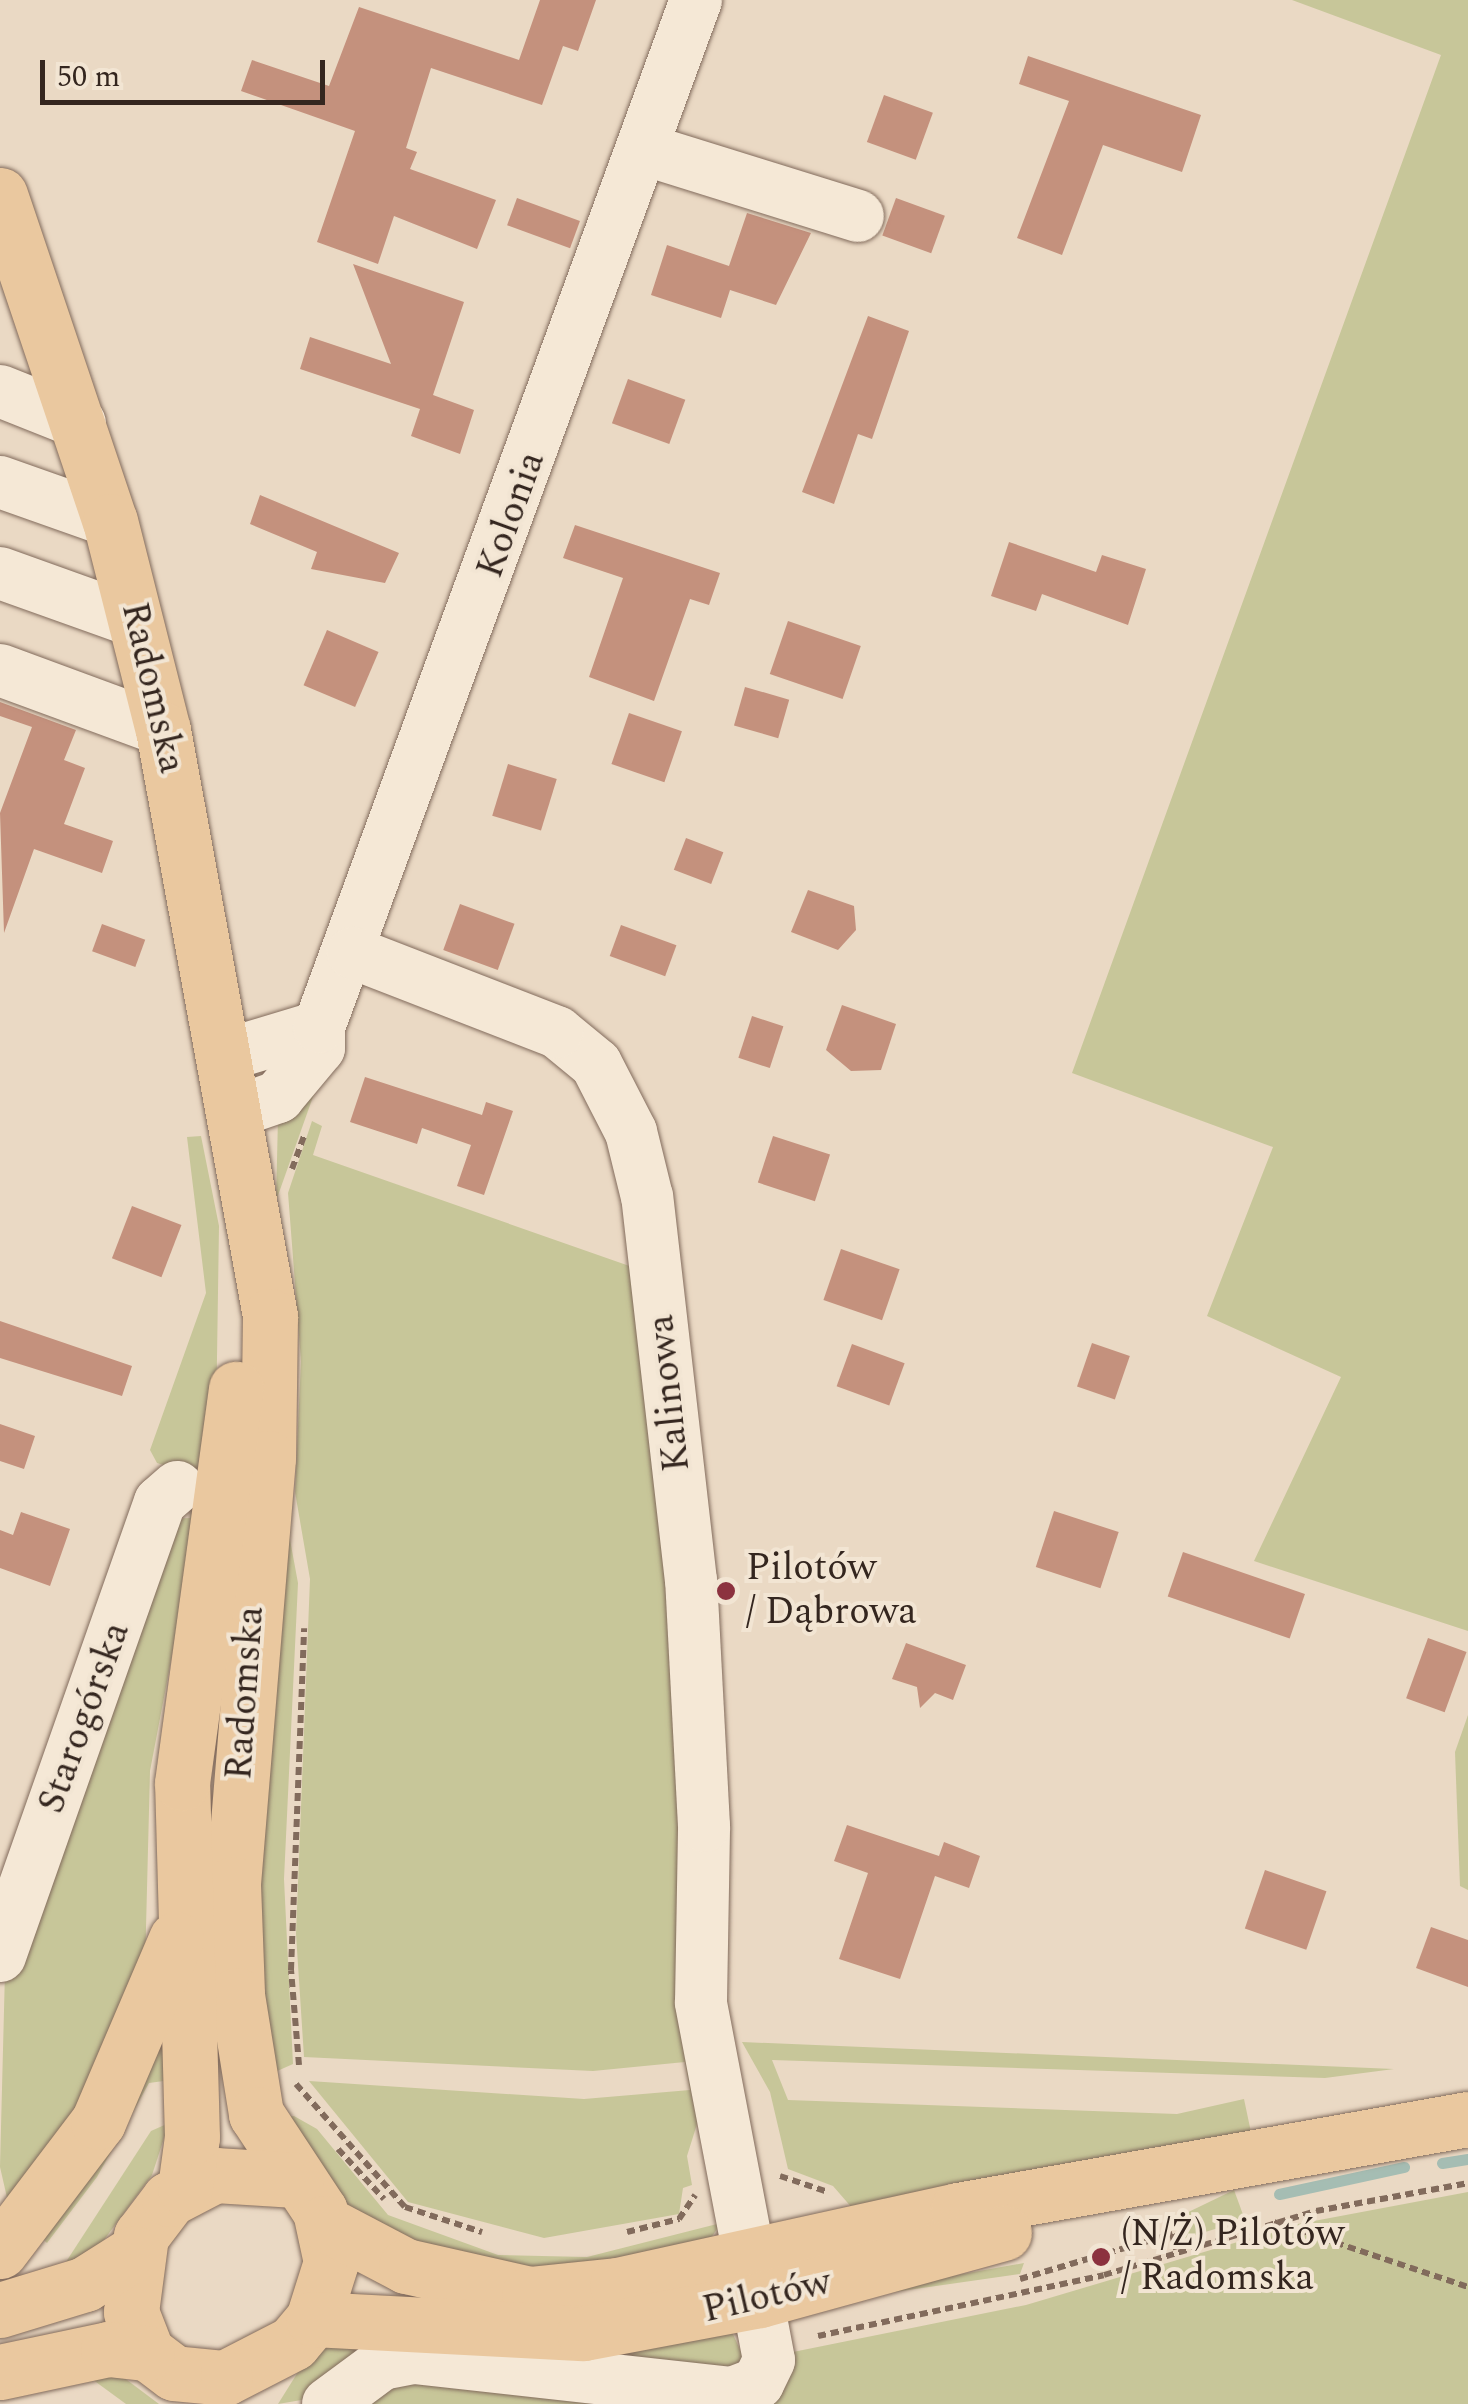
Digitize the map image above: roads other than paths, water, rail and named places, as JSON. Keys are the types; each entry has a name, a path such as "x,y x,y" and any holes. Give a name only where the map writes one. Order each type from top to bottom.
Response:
{"main road":[{"name":"Radomska","path":"0,195 80,422 137,622 164,730 235,1112 271,1354 233,1884 237,1996 256,2114 310,2202"},
{"name":"Radomska","path":"185,2188 191,2038 180,1927 182,1783 230,1454 246,1196"},
{"path":"0,2251 98,2122 180,1927"},
{"name":"Pilotów","path":"313,2320 584,2333 958,2210 1208,2170 1468,2119"},
{"path":"0,2372 108,2348 169,2376 225,2378 258,2385 313,2320 331,2262 310,2202 241,2170 185,2188 156,2213 134,2253 131,2312 169,2376"},
{"name":"Pilotów","path":"310,2202 406,2266 529,2294 756,2278"},
{"path":"0,2310 85,2284 134,2253"}],"street":[{"name":"Kolonia","path":"235,1112 278,1096 302,1074 319,1048 319,1027 353,953 696,0"},
{"path":"643,149 858,216"},
{"path":"0,391 80,422"},
{"path":"0,482 110,521"},
{"path":"0,573 137,622"},
{"path":"0,670 164,730"},
{"name":"Kalinowa","path":"328,2404 382,2364 414,2358 748,2390 769,2360 700,2002 704,1826 690,1581 647,1197 631,1132 596,1064 557,1032 353,953"},
{"path":"226,1055 319,1027"},
{"name":"Starogórska","path":"0,1956 160,1502 177,1487"}],"waterway":[{"path":"1442,2163 1468,2159"},
{"path":"1279,2194 1404,2167"}],"place":[{"name":"Pilotów / Dąbrowa","path":"726,1591"},
{"name":"(N/Ż) Pilotów / Radomska","path":"1101,2257"}]}
